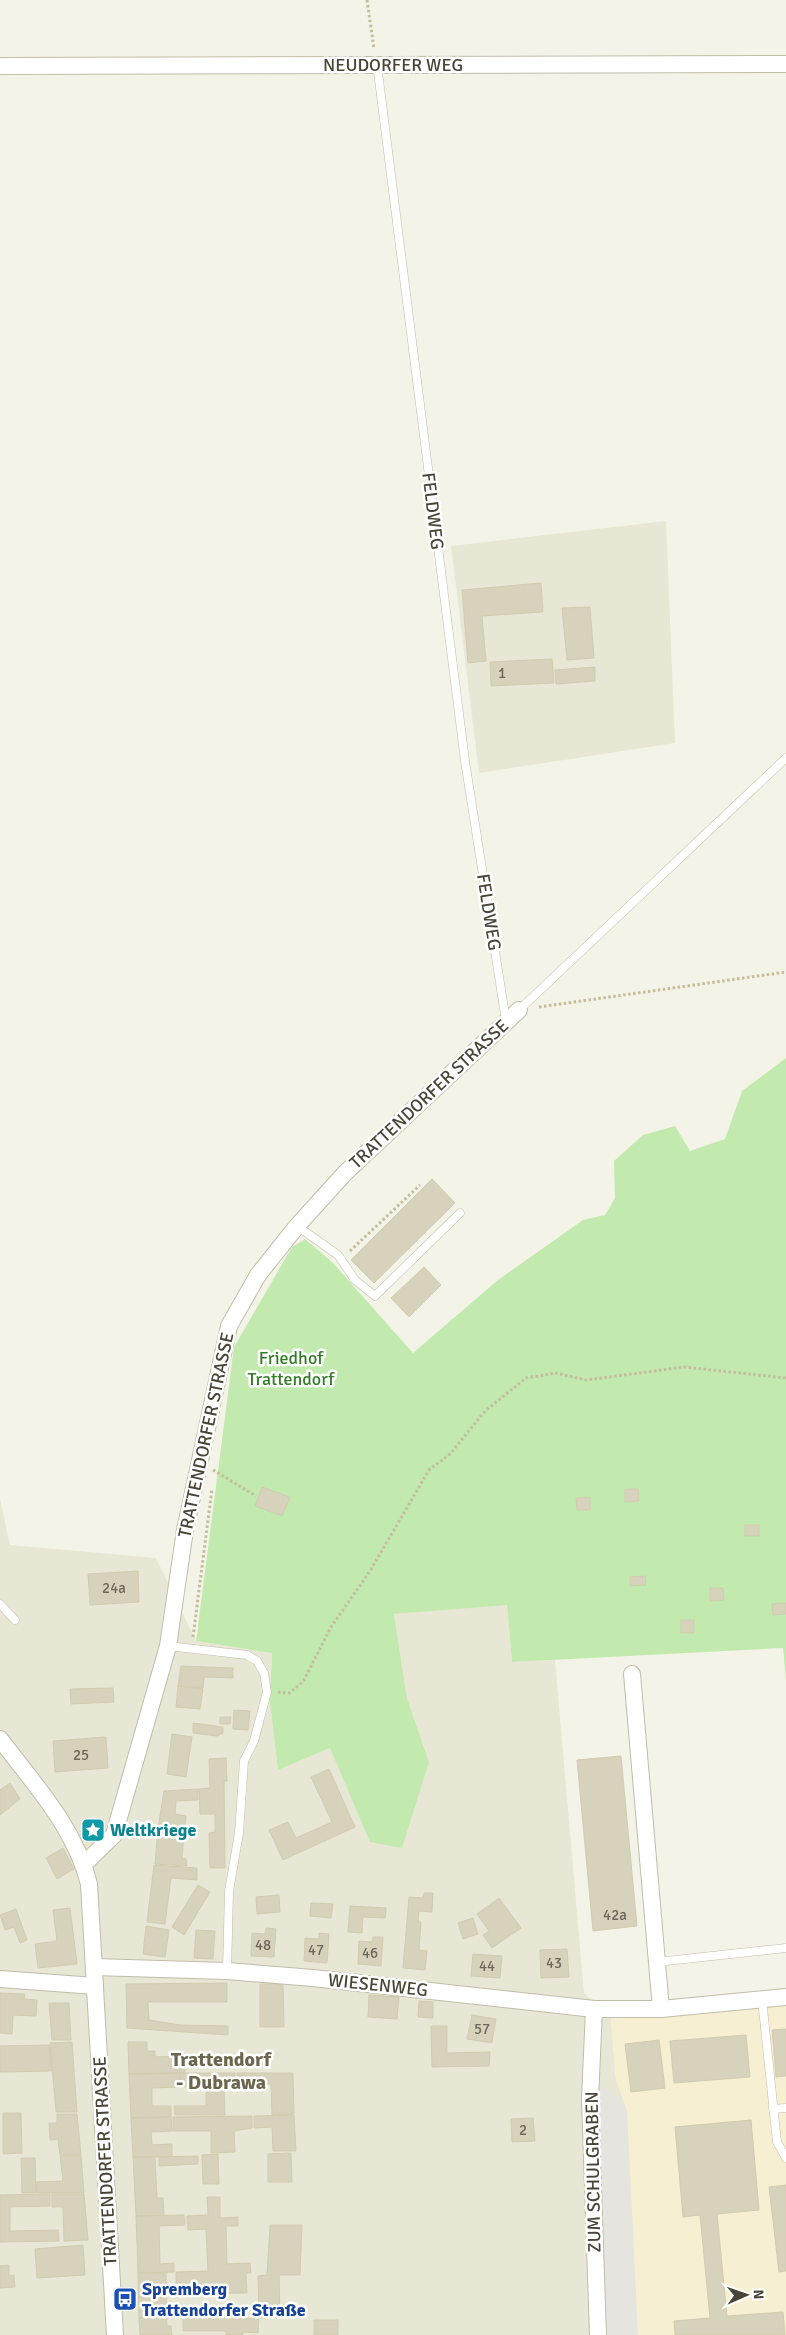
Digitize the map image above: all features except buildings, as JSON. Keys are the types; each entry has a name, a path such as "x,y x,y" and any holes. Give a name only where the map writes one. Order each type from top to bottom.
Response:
{"street":[{"name":"NEUDORFER WEG","path":"0,66 786,64"},
{"name":"TRATTENDORFER STRASSE","path":"84,1864 114,1835 168,1646 185,1530 229,1326 258,1274 344,1172 512,1016"},
{"path":"632,1674 661,2009"},
{"name":"TRATTENDORFER STRASSE","path":"0,1739 73,1839 84,1864 89,1884 115,2335"},
{"name":"WIESENWEG","path":"94,1967 227,1971 313,1978 594,2008 661,2009 786,1997"},
{"path":"0,1979 95,1986"},
{"name":"ZUM SCHULGRABEN","path":"594,2008 590,2099 598,2335"}],"lane":[{"name":"FELDWEG","path":"377,64 465,761 512,1016"},
{"path":"512,1016 786,758"},
{"path":"297,1226 338,1255 355,1280 375,1296 460,1213"},
{"path":"0,1604 14,1620"},
{"path":"168,1646 247,1655 257,1661 264,1673 267,1692 254,1741 244,1761 239,1833 229,1891 227,1971"},
{"path":"657,1962 786,1948"},
{"path":"762,1999 777,2142 786,2158"},
{"path":"773,2109 786,2108"}],"path":[{"path":"367,0 377,64"},
{"path":"512,1016 786,972"},
{"path":"338,1255 353,1250 420,1186"},
{"path":"267,1692 289,1693 303,1682 331,1627 370,1571 428,1470 450,1454 485,1411 526,1378 556,1373 586,1380 684,1367 786,1378"},
{"path":"199,1463 256,1496"},
{"path":"192,1648 214,1472"}],"shaded area":[{"path":"666,521 675,743 479,773 451,546"},
{"path":"0,1499 10,1545 156,1558 196,1641 272,1652 270,1703 278,1770 330,1748 429,1762 407,1698 394,1614 507,1604 512,1662 555,1660 584,1993 611,2019 616,2080 627,2110 638,2335 0,2335"},
{"path":"786,2004 786,2335 638,2335 627,2110 616,2080 611,2019"},
{"path":"597,2080 627,2110 638,2335 605,2335"}],"green space":[{"name":"Friedhof Trattendorf","path":"786,1058 786,1680 783,1648 512,1662 507,1605 394,1614 407,1698 429,1762 402,1848 370,1842 330,1748 278,1770 270,1703 272,1653 196,1641 234,1347 292,1247 305,1239 332,1262 413,1353 498,1280 583,1220 605,1215 615,1198 614,1161 643,1135 675,1126 690,1151 725,1139 742,1091"}],"place":[{"name":"Weltkriege","path":"93,1830"},
{"name":"Spremberg Trattendorfer Straße","path":"125,2299"}],"district":[{"name":"Trattendorf - Dubrawa","path":"221,2070"}]}
